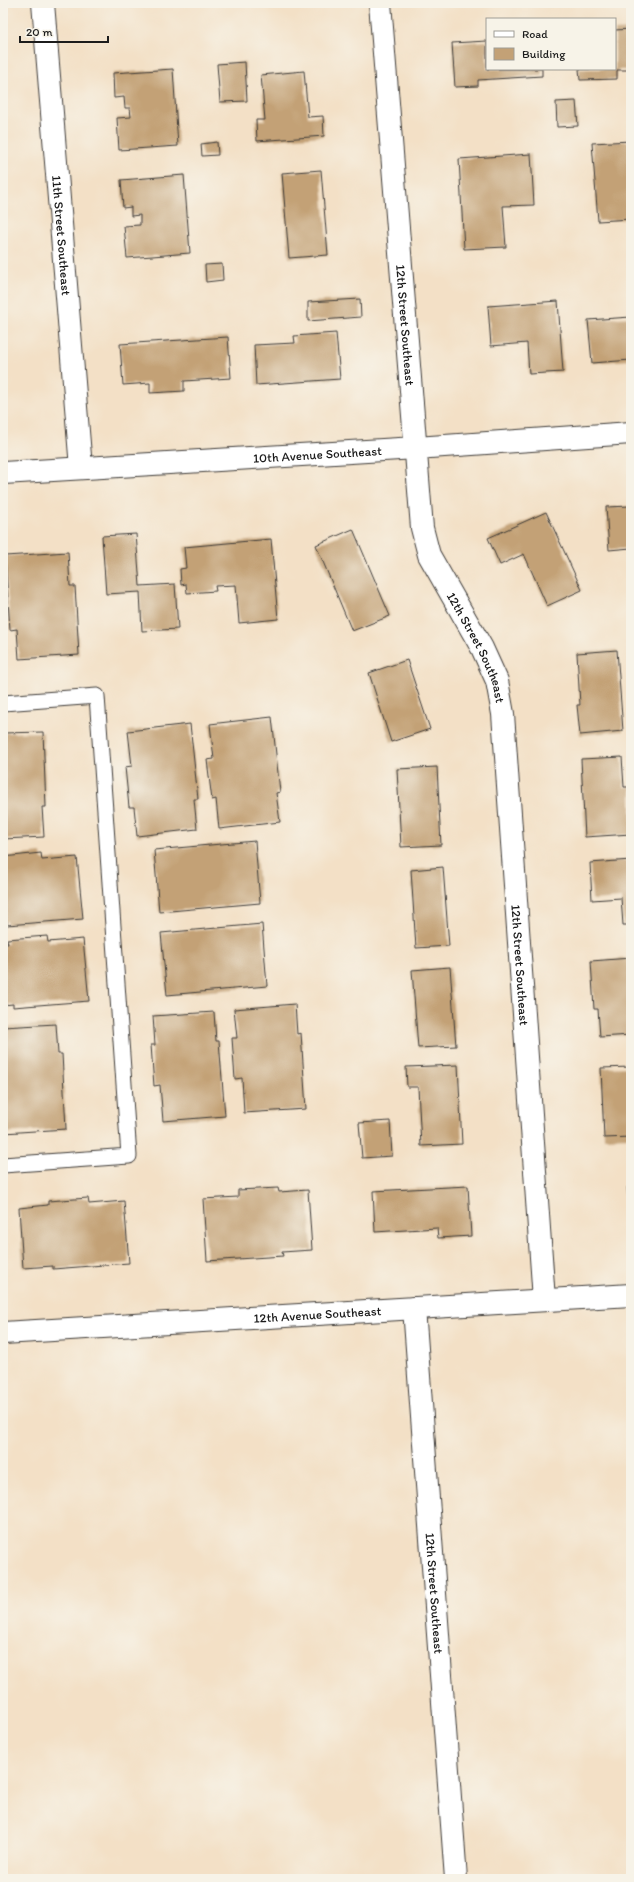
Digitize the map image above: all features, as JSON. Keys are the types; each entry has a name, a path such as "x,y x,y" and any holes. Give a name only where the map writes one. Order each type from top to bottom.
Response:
{"street":[{"name":"11th Street Southeast","path":"43,3 81,468"},
{"name":"12th Street Southeast","path":"380,3 422,528 428,555 482,648 497,681 503,714 544,1300"},
{"name":"10th Avenue Southeast","path":"3,473 416,448 631,433"},
{"name":"12th Avenue Southeast","path":"3,1333 631,1295"},
{"name":"12th Street Southeast","path":"414,1308 456,1879"}],"lane":[{"path":"3,703 97,696 129,1156 3,1165"}],"building":[{"path":"631,29 631,70 617,70 617,79 580,80 579,70 616,70 616,30"},
{"path":"486,41 486,70 542,70 542,76 478,80 478,86 455,87 452,43"},
{"path":"245,62 247,101 220,102 217,64"},
{"path":"173,69 178,146 119,150 117,118 131,117 130,108 125,108 124,97 114,98 113,73"},
{"path":"304,71 308,117 323,116 324,136 257,141 256,120 265,120 261,75"},
{"path":"576,101 578,126 557,127 556,102"},
{"path":"631,141 631,219 598,221 592,143"},
{"path":"217,142 218,155 202,156 201,144"},
{"path":"531,154 534,205 503,206 506,247 464,249 459,159"},
{"path":"321,170 328,255 289,258 282,173"},
{"path":"184,175 190,253 127,258 124,226 140,225 140,215 131,216 131,207 123,208 121,180"},
{"path":"222,264 223,280 206,282 205,265"},
{"path":"360,299 361,317 308,321 308,302"},
{"path":"558,301 563,372 529,374 527,343 491,346 488,306"},
{"path":"631,317 631,360 592,363 588,320"},
{"path":"336,333 340,379 256,385 254,345 295,343 294,336"},
{"path":"228,337 231,378 184,381 184,391 150,393 150,383 123,385 120,344"},
{"path":"631,506 631,548 609,550 606,507"},
{"path":"546,512 582,590 547,606 524,554 500,565 488,538"},
{"path":"353,529 390,616 352,631 316,545"},
{"path":"136,534 140,586 175,584 178,629 142,631 140,592 106,594 102,536"},
{"path":"271,539 278,619 239,623 236,585 215,586 216,591 187,593 186,584 181,585 180,569 186,568 184,547"},
{"path":"68,552 70,586 75,586 79,655 19,659 17,629 10,630 5,556"},
{"path":"617,650 623,731 580,735 577,705 580,705 577,653"},
{"path":"407,660 430,729 391,742 369,673"},
{"path":"272,717 280,792 276,793 280,822 219,829 216,799 212,800 207,760 214,759 210,724"},
{"path":"190,724 198,799 194,799 197,829 137,836 134,807 129,807 125,767 132,766 128,731"},
{"path":"43,732 46,807 42,807 44,837 3,839 3,733"},
{"path":"622,757 624,787 631,787 631,834 585,837 581,759"},
{"path":"437,767 441,845 401,847 397,769"},
{"path":"255,841 260,903 159,912 154,850"},
{"path":"41,853 42,860 77,857 83,919 7,925 7,921 3,922 3,857"},
{"path":"631,860 631,925 623,925 621,898 592,900 590,863"},
{"path":"443,867 449,946 416,948 411,870"},
{"path":"262,924 267,986 167,995 161,933"},
{"path":"47,936 48,942 83,939 89,1001 13,1007 13,1004 3,1005 3,944 8,944 7,939"},
{"path":"631,958 631,1035 600,1037 598,1009 594,1009 591,961"},
{"path":"450,967 456,1046 418,1048 412,970"},
{"path":"295,1004 297,1034 301,1033 306,1109 244,1113 242,1078 235,1079 232,1038 237,1038 234,1009"},
{"path":"214,1012 216,1041 219,1041 225,1116 163,1121 160,1085 154,1086 151,1045 155,1045 153,1016"},
{"path":"56,1024 58,1054 62,1054 66,1129 4,1133 3,1027"},
{"path":"458,1065 462,1144 421,1146 418,1087 407,1087 406,1067"},
{"path":"631,1067 631,1137 604,1138 601,1068"},
{"path":"390,1121 392,1156 362,1158 359,1123"},
{"path":"468,1186 471,1236 438,1238 437,1228 375,1232 373,1191"},
{"path":"627,1187 631,1187 631,1225 629,1225"},
{"path":"278,1188 279,1192 308,1190 312,1250 282,1252 283,1256 207,1261 203,1199 238,1197 238,1190"},
{"path":"88,1198 89,1204 124,1201 129,1263 53,1269 53,1266 23,1268 19,1208 48,1205 48,1201"}]}
